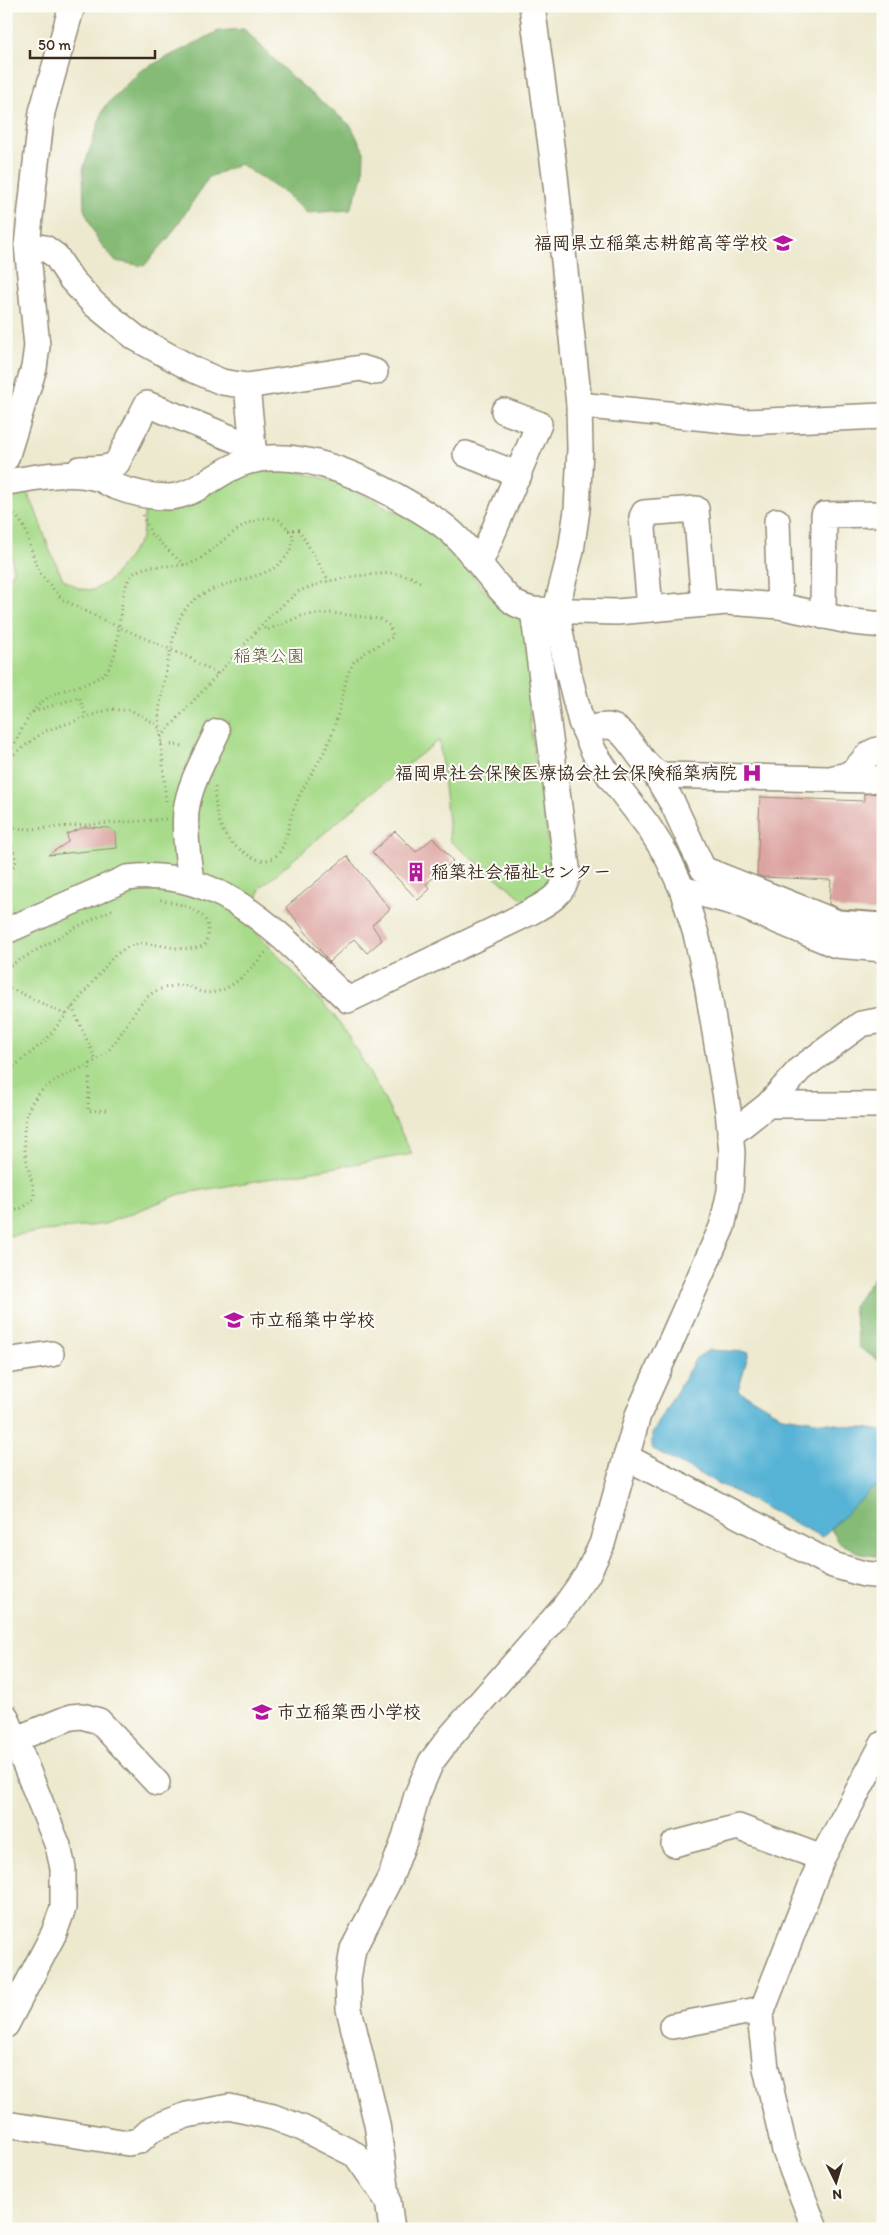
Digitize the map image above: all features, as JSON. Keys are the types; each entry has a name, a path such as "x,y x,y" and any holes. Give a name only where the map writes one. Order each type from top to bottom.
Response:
{"street":[{"path":"6,458 34,368 37,346 27,245 42,112 72,6"},
{"path":"6,930 127,878 146,875 170,876 191,881 222,894 267,924 348,1000 529,913 552,900 565,886 568,876 544,609 571,551 578,510 580,458 578,404 555,176 532,6"},
{"path":"27,245 45,248 56,256 71,279 94,304 136,338 194,370 222,382 247,386 360,368 375,372"},
{"path":"247,386 254,453"},
{"path":"46,476 66,470 111,467 117,463 147,404 254,453 320,463 350,474 436,520 466,547 513,602 544,609 617,612 727,602 780,606 853,622 883,625"},
{"path":"578,404 745,422 883,416"},
{"path":"480,563 539,424 504,411"},
{"path":"6,482 46,476 76,475 97,478 113,486 143,496 176,497 192,491 239,464 254,453"},
{"path":"466,454 518,475"},
{"path":"650,609 642,517 644,514 696,509 704,604"},
{"path":"823,616 824,515 873,514"},
{"path":"777,521 780,606"},
{"path":"392,2229 377,2124 349,2009 348,1979 353,1949 390,1878 404,1842 417,1795 431,1762 450,1737 565,1606 587,1576 602,1544 638,1415 722,1227 730,1191 732,1153 706,978 696,934 682,889 667,856 648,826 611,778 594,752 584,729 566,663 544,609"},
{"path":"584,729 608,726 617,729 654,772 673,804 703,869 838,923 883,926"},
{"path":"191,881 186,809 198,775 217,732"},
{"path":"832,778 849,774 860,764 865,756 872,751 883,749"},
{"path":"654,772 662,775 868,780 883,778"},
{"path":"682,889 732,902 836,945 883,949"},
{"path":"730,1136 768,1105 800,1069 830,1046 861,1024 883,1020"},
{"path":"768,1105 883,1105"},
{"path":"6,1361 51,1354"},
{"path":"626,1457 833,1565 864,1574 883,1576"},
{"path":"11,1741 71,1717 82,1716 99,1721 157,1783"},
{"path":"6,1717 11,1741 58,1846 63,1868 64,1887 63,1908 54,1933 6,2026"},
{"path":"815,2229 785,2151 766,2068 760,2016 822,1858 883,1744"},
{"path":"674,1844 738,1827 822,1858"},
{"path":"672,2026 763,2008"},
{"path":"6,2124 128,2143 139,2141 153,2128 187,2115 229,2107 273,2117 302,2128 356,2155 389,2203"}],"path":[{"path":"143,496 143,518 147,528 185,565"},
{"path":"6,502 25,528 41,575 52,590 62,599 190,658 218,675"},
{"path":"7,760 32,713 45,700 58,692 93,680 102,675 109,667 120,627 125,587 127,580 134,573 148,568 185,565 197,560 248,523 260,518 279,520 292,535 292,546 275,568 205,593 192,601 179,619 160,703 160,730 168,828"},
{"path":"288,530 298,530 329,581"},
{"path":"161,737 261,626 290,597 299,591 329,581 392,573 411,577 420,582"},
{"path":"198,775 213,780 214,803 225,835 233,844 258,860 274,857 280,852 284,843 293,812 307,780 328,745 348,673 354,662 366,652 393,637 390,626 380,619 332,613 304,615 267,630 261,626"},
{"path":"32,713 80,697 86,716"},
{"path":"7,760 45,731 100,711 121,708 142,716 160,730"},
{"path":"161,744 185,746"},
{"path":"6,824 14,828 32,828 167,819"},
{"path":"6,839 13,849 16,861 14,866 6,871"},
{"path":"6,1073 45,1041 113,957 127,946 142,944 196,950 205,945 209,934 207,920 198,912 150,898"},
{"path":"6,968 73,929 116,907"},
{"path":"6,1211 16,1211 26,1206 34,1198 34,1186 26,1148 24,1122 29,1106 40,1091 57,1079 96,1060 107,1052 142,1003 155,991 170,986 187,986 202,992 215,992 233,984 281,937"},
{"path":"6,986 66,1015"},
{"path":"72,1007 96,1060"},
{"path":"90,1063 88,1111 108,1110"}],"green space":[{"path":"244,29 293,78 351,126 364,152 363,177 350,210 307,213 283,192 240,164 209,177 170,236 144,266 115,261 97,239 84,209 83,170 104,107 140,71 219,31"},
{"name":"稲築公園","path":"263,469 297,471 342,483 388,508 419,521 454,553 485,591 503,607 529,622 530,725 554,879 532,906 450,841 439,740 369,795 260,888 251,927 341,1023 382,1095 412,1154 180,1194 105,1224 6,1236 6,581 13,573 12,557 6,545 6,489 24,486 63,579 80,589 94,590 110,580 142,537 145,505 215,491 246,474"},
{"path":"883,1265 883,1364 859,1347 853,1307"},
{"path":"883,1443 883,1557 861,1554 837,1541 823,1512"}],"water":[{"path":"709,1350 749,1352 738,1390 782,1416 883,1431 883,1485 872,1489 822,1537 652,1449 652,1434 696,1358"}],"building":[{"path":"883,793 883,912 841,909 829,904 831,880 763,877 757,875 760,797 864,801 864,794"},
{"path":"85,827 109,828 116,833 117,848 48,855 68,842 67,834"},
{"name":"稲築社会福祉センター","path":"395,831 416,852 433,838 453,861 426,884 430,889 418,900 372,852"},
{"path":"347,856 390,909 372,925 382,940 367,953 354,939 329,962 286,907"}],"place":[{"name":"福岡県立稲築志耕館高等学校","path":"783,243"},
{"name":"福岡県社会保険医療協会社会保険稲築病院","path":"752,773"},
{"name":"稲築社会福祉センター","path":"416,872"},
{"name":"市立稲築中学校","path":"234,1320"},
{"name":"市立稲築西小学校","path":"262,1712"}]}
